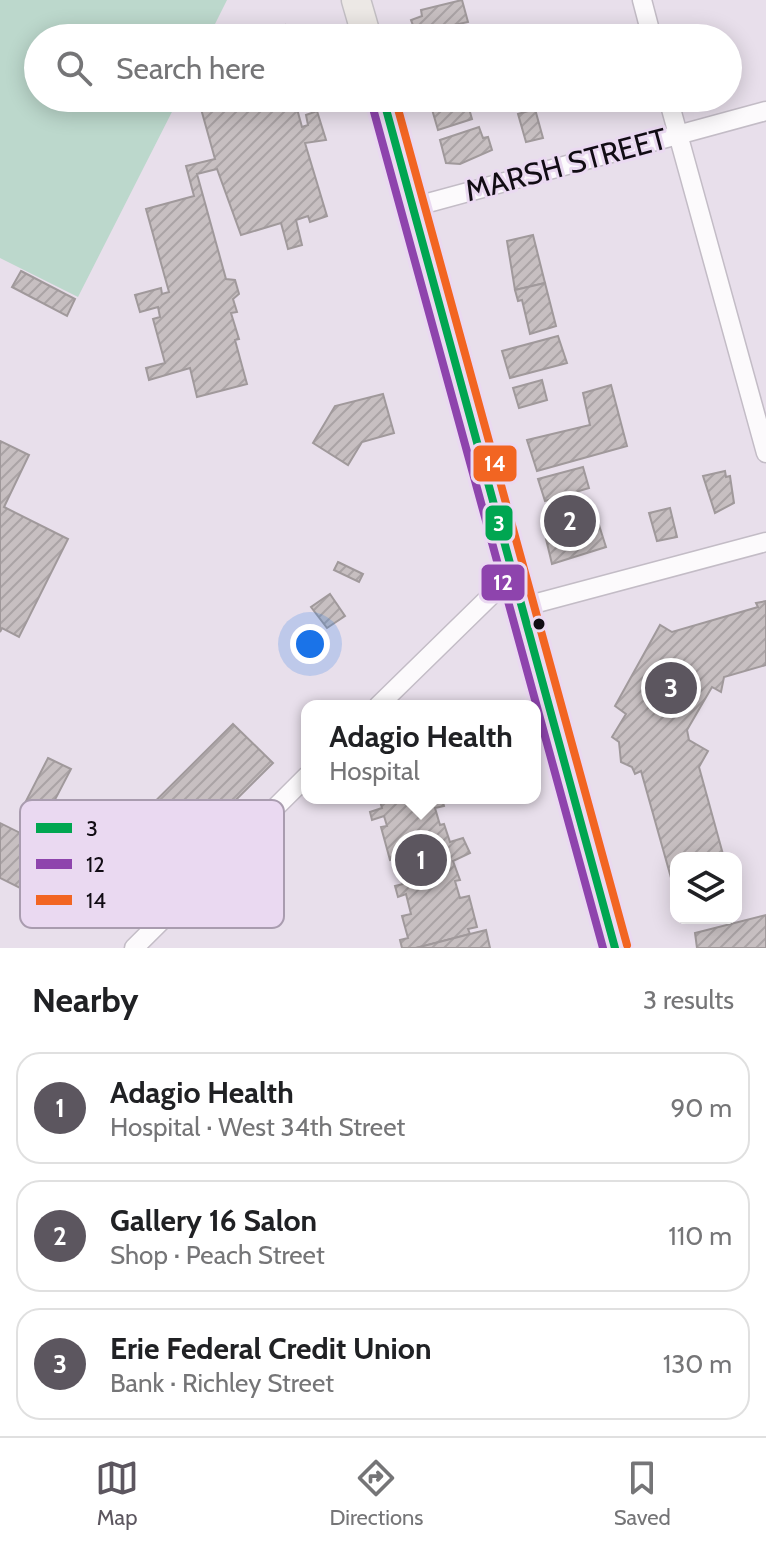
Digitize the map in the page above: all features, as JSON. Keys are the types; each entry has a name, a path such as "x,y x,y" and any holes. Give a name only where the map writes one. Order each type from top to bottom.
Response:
{"main road":[{"path":"356,0 363,24"},
{"path":"387,112 615,948"}],"street":[{"path":"642,0 648,24"},
{"name":"MARSH STREET","path":"413,207 766,111"},
{"path":"672,112 766,453"},
{"path":"522,607 766,542"},
{"path":"384,700 513,574"},
{"path":"283,800 301,782"},
{"path":"134,948 154,928"}],"green space":[{"path":"0,0 227,0 215,24 24,24 24,112 172,112 78,297 0,258"}],"building":[{"path":"462,0 468,22 413,24 411,20 422,16 421,10"},
{"path":"202,112 298,112 302,127 308,125 306,115 317,112 326,140 305,143 327,216 310,222 308,216 296,220 302,245 288,249 281,223 241,235 217,169 197,174 226,279 235,280 239,294 233,299 237,312 231,313 247,384 197,397 190,368 149,380 146,368 165,363 153,319 160,317 158,307 140,312 135,295 161,288 162,294 169,292 146,209 194,196 186,166 215,159"},
{"path":"433,112 470,112 472,119 438,130"},
{"path":"536,112 543,138 526,142 518,114"},
{"path":"479,127 483,138 488,137 492,150 460,164 446,163 440,140"},
{"path":"533,235 545,283 515,290 507,241"},
{"path":"21,271 75,299 67,316 12,287"},
{"path":"545,283 556,326 530,334 522,300 518,301 515,290"},
{"path":"558,336 567,363 510,378 502,351"},
{"path":"542,380 547,400 519,408 513,388"},
{"path":"611,385 627,446 537,471 527,440 590,425 583,393"},
{"path":"383,394 394,433 362,442 348,465 313,443 335,406"},
{"path":"0,441 29,455 4,507 68,539 19,637 2,628 0,632"},
{"path":"583,467 589,488 545,501 538,479"},
{"path":"725,471 726,477 730,476 734,503 715,513 703,476"},
{"path":"586,498 594,527 599,525 606,547 552,564 546,539 553,537 545,509"},
{"path":"670,508 677,537 657,541 649,513"},
{"path":"338,562 363,574 359,582 334,570"},
{"path":"330,594 345,616 327,628 311,607"},
{"path":"766,601 766,665 724,677 721,692 712,687 687,730 689,740 708,751 699,767 722,852 670,852 670,874 641,771 635,774 632,767 621,762 619,742 612,737 626,714 615,706 660,625 672,632 758,607 756,603"},
{"path":"233,724 273,763 236,800 156,800"},
{"path":"48,758 71,769 55,800 27,800"},
{"path":"381,804 444,804 435,808 440,825 444,824 450,842 463,838 470,853 453,861 460,880 455,881 460,898 469,896 477,927 468,929 470,934 416,948 402,948 400,940 408,938 402,916 411,914 406,894 398,897 395,886 403,884 396,858 390,860 381,827 387,826 384,816 372,820 370,812 382,808"},
{"path":"0,823 20,833 20,888 0,878"},
{"path":"766,915 766,948 697,948 695,933 742,924 742,921"},
{"path":"486,930 490,948 416,948 470,934"}],"transit line":[{"name":"12","path":"374,112 535,700"},
{"name":"3","path":"387,112 615,948"},
{"name":"14","path":"399,112 627,945"},
{"name":"12","path":"541,722 603,948"}],"place":[{"name":"Gallery 16 Salon","path":"570,521"},
{"name":"Erie Federal Credit Union","path":"671,688"},
{"name":"Adagio Health","path":"421,860"}]}
